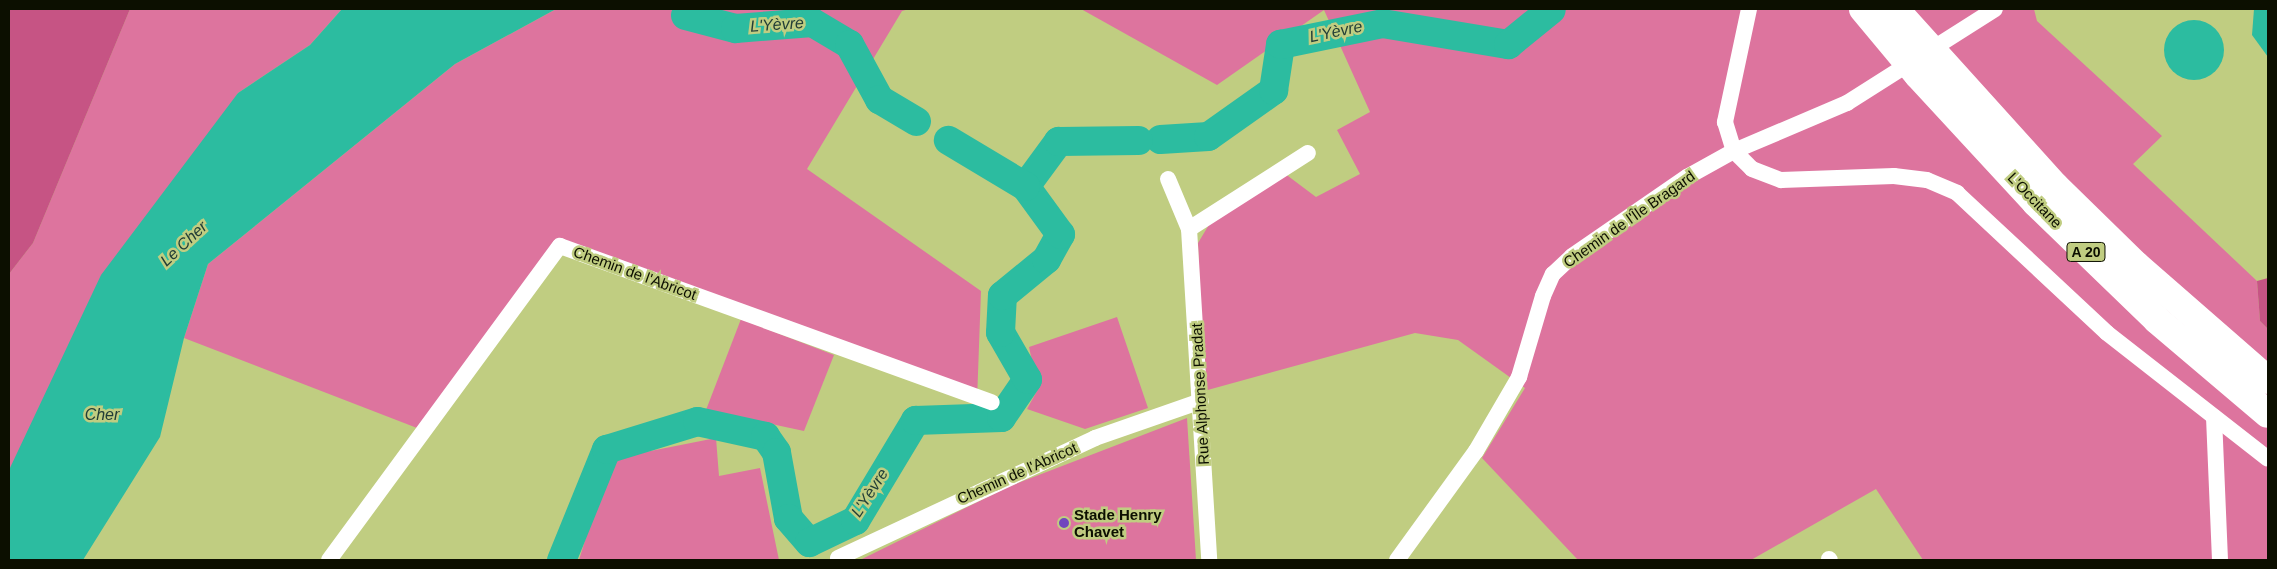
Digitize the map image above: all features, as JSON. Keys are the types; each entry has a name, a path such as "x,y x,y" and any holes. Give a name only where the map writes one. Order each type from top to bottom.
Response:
{"highway":[{"name":"L'Occitane","path":"1863,9 1909,46 2036,203 2157,320 2268,414"},
{"name":"L'Occitane","path":"1895,9 1909,46"},
{"name":"L'Occitane","path":"1929,70 2136,265 2268,380"}],"street":[{"path":"1749,9 1725,122 1734,150 1752,169 1781,180 1894,176 1927,180 1957,193 2107,333 2268,459"},
{"name":"Chemin de l'Île Bragard","path":"1397,560 1476,451 1519,377 1553,274 1572,256 1654,200 1734,150 1847,104 1995,9"},
{"path":"1190,229 1308,153"},
{"name":"Rue Alphonse Pradat","path":"1168,180 1190,229 1209,560"},
{"name":"Chemin de l'Abricot","path":"328,560 560,246 992,402"},
{"name":"Chemin de l'Abricot","path":"838,558 1094,438 1201,401"},
{"path":"2214,417 2220,560"}],"shaded area":[{"path":"9,9 130,9 33,243 9,274"},
{"path":"130,9 342,9 310,45 238,93 9,470 9,274 33,243"},
{"path":"556,9 909,9 902,11 807,169 981,291 977,401 562,248 430,433 184,338 208,264 455,64"},
{"path":"1081,9 2034,9 2037,21 2162,136 2133,164 2257,281 2260,321 2268,329 2268,560 1923,560 1876,489 1751,560 1578,560 1482,458 1525,388 1458,340 1415,333 1204,391 1198,243 1216,213 1284,173 1316,197 1360,174 1337,130 1370,112 1324,10 1217,85"},
{"path":"2268,278 2268,329 2260,321 2257,281"},
{"path":"1117,317 1148,408 1085,429 1027,409 1038,389 1029,347"},
{"path":"741,319 834,355 804,431 706,410"},
{"name":"Stade Henry Chavet","path":"1187,418 1196,560 860,560 1010,486"},
{"path":"716,438 719,476 760,468 779,560 579,560 610,459"}],"water":[{"name":"Cher","path":"342,9 556,9 455,64 208,264 184,338 160,437 83,560 9,560 9,470 101,275 238,93 310,45"},
{"path":"2254,9 2268,9 2268,57 2252,35"},
{"path":"2194,20 2211,25 2219,33 2224,50 2219,67 2211,75 2194,80 2177,75 2169,67 2164,50 2169,33 2177,25"}],"waterway":[{"name":"L'Yèvre","path":"1160,139 1208,136 1273,90 1280,44 1382,23 1508,44 1551,9"},
{"name":"L'Yèvre","path":"685,15 735,28 812,22 849,44 879,99 916,121"},
{"name":"L'Yèvre","path":"561,560 606,449 697,421 765,436 776,452 788,518 809,542 855,520 915,420 1001,417 1027,379 1000,332 1002,295 1046,259 1060,234 1025,186 948,140"},
{"name":"L'Yèvre","path":"1025,186 1058,141 1138,140"}],"place":[{"name":"Stade Henry Chavet","path":"1064,523"}],"water label":[{"name":"Le Cher","path":"184,244"}]}
